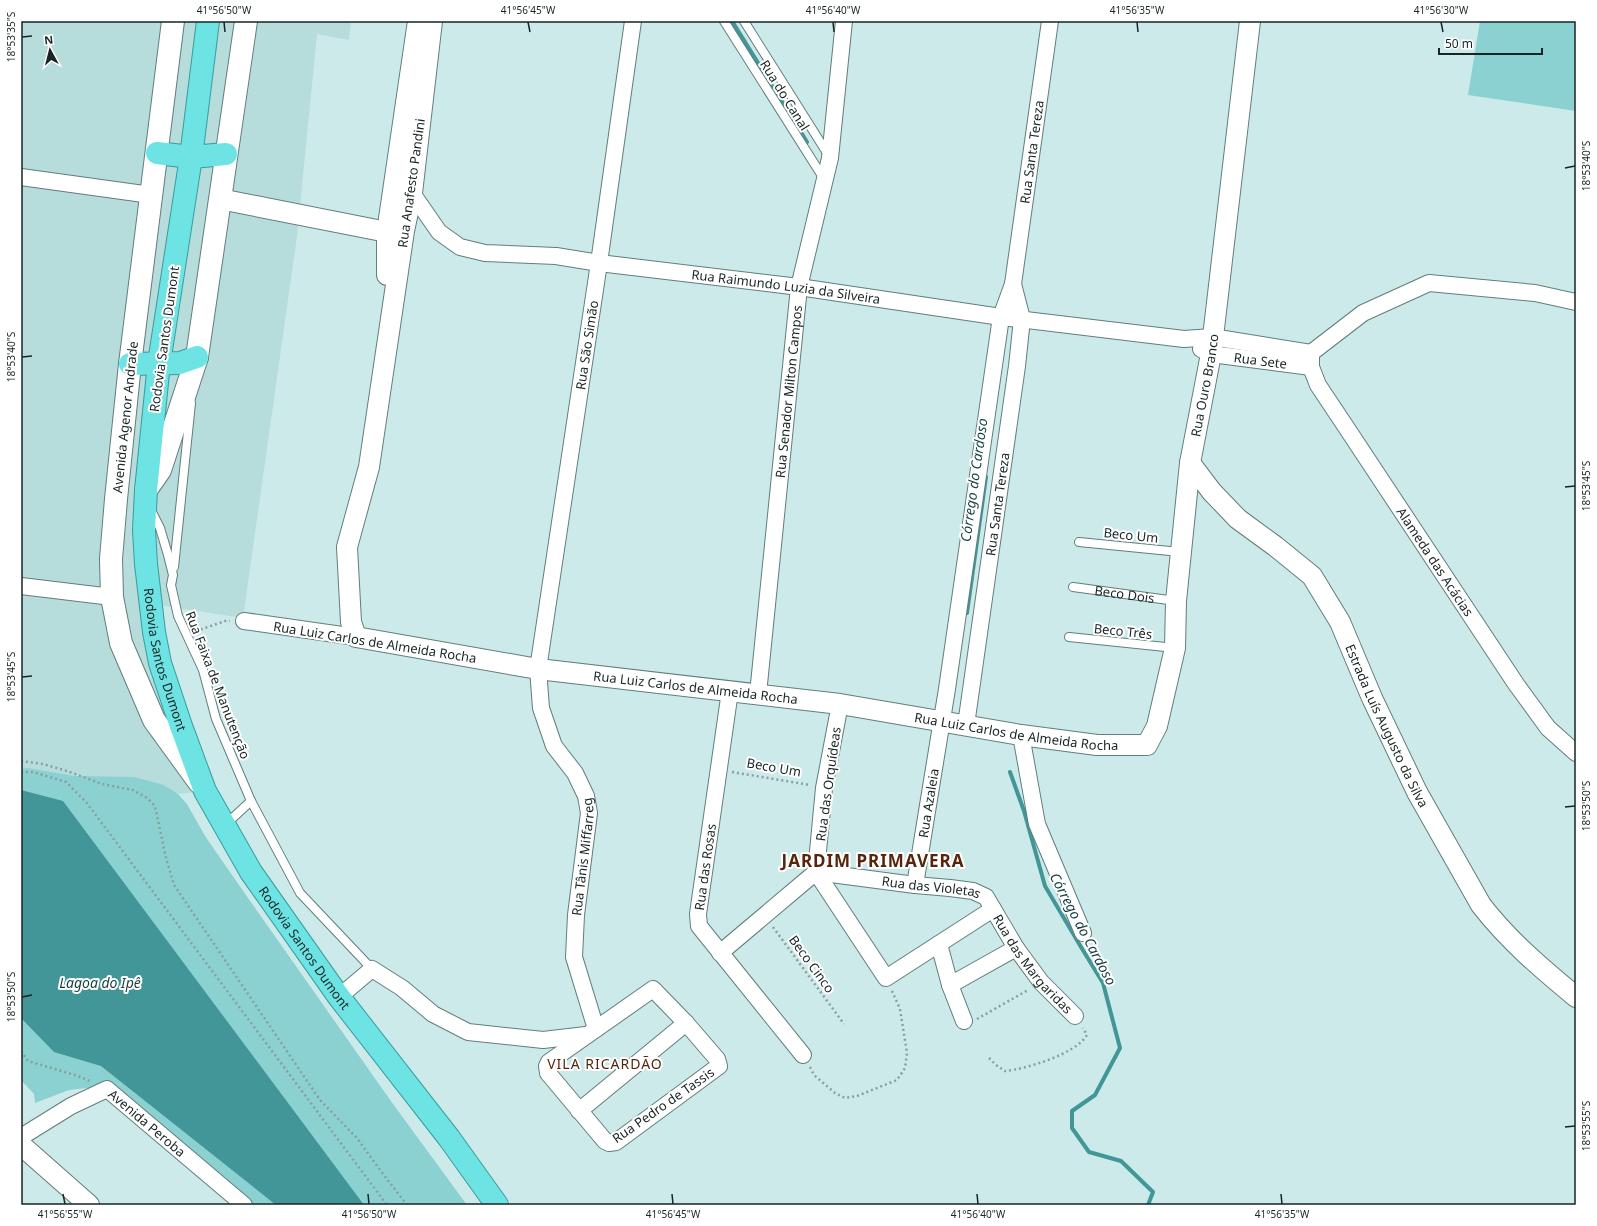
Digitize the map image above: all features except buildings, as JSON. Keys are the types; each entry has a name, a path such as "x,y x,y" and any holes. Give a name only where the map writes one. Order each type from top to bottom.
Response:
{"highway":[{"name":"Rodovia Santos Dumont","path":"208,21 191,157 159,363 146,496 144,530 146,564 158,655 181,726 205,791 251,872 339,997 449,1138 497,1205"},
{"path":"156,153 191,157 226,154"},
{"path":"130,364 180,363 197,357"}],"main road":[{"name":"Avenida Agenor Andrade","path":"173,21 130,364 111,560 112,597 120,643 154,720 205,791"},
{"path":"146,496 160,470 197,357 246,21"}],"street":[{"name":"Rua Anafesto Pandini","path":"388,345 387,232 418,21"},
{"name":"Rua Anafesto Pandini","path":"356,638 351,622 347,547 369,468 404,231 412,193 432,21"},
{"name":"Rua São Simão","path":"538,669 599,263 633,21"},
{"name":"Rua Senador Milton Campos","path":"758,694 799,287 826,182 830,158 844,21"},
{"name":"Rua Santa Tereza","path":"942,721 1001,317 1013,284 1050,21"},
{"name":"Rua Ouro Branco","path":"1147,745 1157,726 1175,648 1176,600 1190,463 1211,346 1250,21"},
{"path":"21,177 151,195"},
{"name":"Rua Raimundo Luzia da Silveira","path":"412,193 439,232 460,247 485,253 556,256 599,263 799,287 1001,317 1184,339 1211,346"},
{"path":"220,199 387,232"},
{"path":"1311,360 1363,313 1429,283 1534,293 1576,302"},
{"name":"Rua Santa Tereza","path":"966,725 1018,366 1022,319 1013,284"},
{"name":"Rua Sete","path":"1211,346 1311,360"},
{"name":"Alameda das Acácias","path":"1311,360 1318,385 1516,684 1548,728 1576,753"},
{"name":"Estrada Luís Augusto da Silva","path":"1190,463 1212,492 1238,519 1312,576 1340,622 1372,698 1417,792 1481,906 1502,930 1576,997"},
{"path":"21,586 112,597"},
{"name":"Rua Luiz Carlos de Almeida Rocha","path":"244,621 356,638 538,669 840,704 1021,735 1097,744 1147,745"},
{"name":"Rua Tânis Miffarreg","path":"538,669 541,708 554,746 575,773 586,796 589,813 576,915 574,957 592,1032"},
{"name":"Rua das Rosas","path":"730,691 720,770 698,914 699,926 803,1055"},
{"name":"Rua das Orquídeas","path":"816,872 824,788 840,704"},
{"name":"Rua Azaleia","path":"915,885 942,721"},
{"path":"1021,735 1037,824 1083,933"},
{"path":"720,953 816,872 886,978 993,909"},
{"name":"Rua das Violetas","path":"816,872 973,891 986,897 993,909"},
{"name":"Rua das Margaridas","path":"993,909 1016,948 1041,982 1075,1016"},
{"path":"939,944 950,985 964,1021"},
{"path":"950,985 1016,948"},
{"path":"339,997 372,969 402,988 433,1014 468,1032 543,1040 592,1032 653,989 686,1023 579,1111"},
{"name":"Rua Pedro de Tassis","path":"592,1032 549,1062 547,1066 548,1073 605,1141 612,1143 717,1068 719,1064 717,1059 686,1023"},
{"name":"Avenida Peroba","path":"21,1137 71,1106 106,1089 244,1205"},
{"path":"21,1145 89,1205"}],"lane":[{"name":"Rua do Canal","path":"724,21 826,182"},
{"name":"Rua do Canal","path":"744,21 830,158"},
{"name":"Rua Faixa de Manutenção","path":"197,357 172,585 178,616 203,670 216,719 251,801 300,893 372,969"},
{"name":"Rua Faixa de Manutenção","path":"146,496 160,528 173,575"},
{"name":"Beco Um","path":"1079,542 1180,552"},
{"name":"Beco Dois","path":"1073,587 1176,600"},
{"name":"Beco Três","path":"1069,637 1175,648"},
{"path":"224,826 251,801"}],"path":[{"path":"186,634 208,628 225,621 244,621"},
{"path":"21,761 43,764 102,784 132,790 147,798 156,806 166,858 174,885 320,1100 357,1138 407,1205"},
{"name":"Beco Um","path":"720,770 824,788"},
{"path":"21,772 33,772 66,782 86,802 387,1205"},
{"name":"Beco Cinco","path":"764,915 844,1024"},
{"path":"803,1055 814,1075 835,1093 845,1098 857,1096 897,1080 905,1068 907,1053 900,1009 886,978"},
{"path":"964,1021 966,1023 975,1020 1023,993"},
{"path":"989,1058 1005,1071 1022,1069 1050,1059 1083,1042 1086,1035 1082,1024 1075,1016"},
{"path":"21,1051 28,1061 78,1076 106,1089"}],"shaded area":[{"path":"21,21 351,21 349,40 317,34 297,236 243,618 151,604 204,791 178,794 164,785 21,769"},
{"path":"1480,21 1576,21 1576,111 1468,95"},
{"path":"27,768 74,776 134,777 164,785 178,794 187,804 205,836 248,898 393,1104 467,1205 250,1205 110,1089 87,1088 69,1090 35,1103 34,1094 21,1080 21,769"}],"water":[{"name":"Lagoa do Ipê","path":"21,790 63,801 364,1205 276,1205 101,1066 54,1052 21,1018"}],"waterway":[{"name":"Córrego do Cardoso","path":"732,21 807,142"},
{"name":"Córrego do Cardoso","path":"967,613 986,477"},
{"name":"Córrego do Cardoso","path":"1010,772 1024,811 1045,886 1103,983 1120,1048 1095,1095 1072,1111 1072,1128 1089,1152 1121,1161 1153,1192 1148,1205"}],"district":[{"name":"JARDIM PRIMAVERA","path":"873,861"},
{"name":"VILA RICARDÃO","path":"605,1064"}]}
